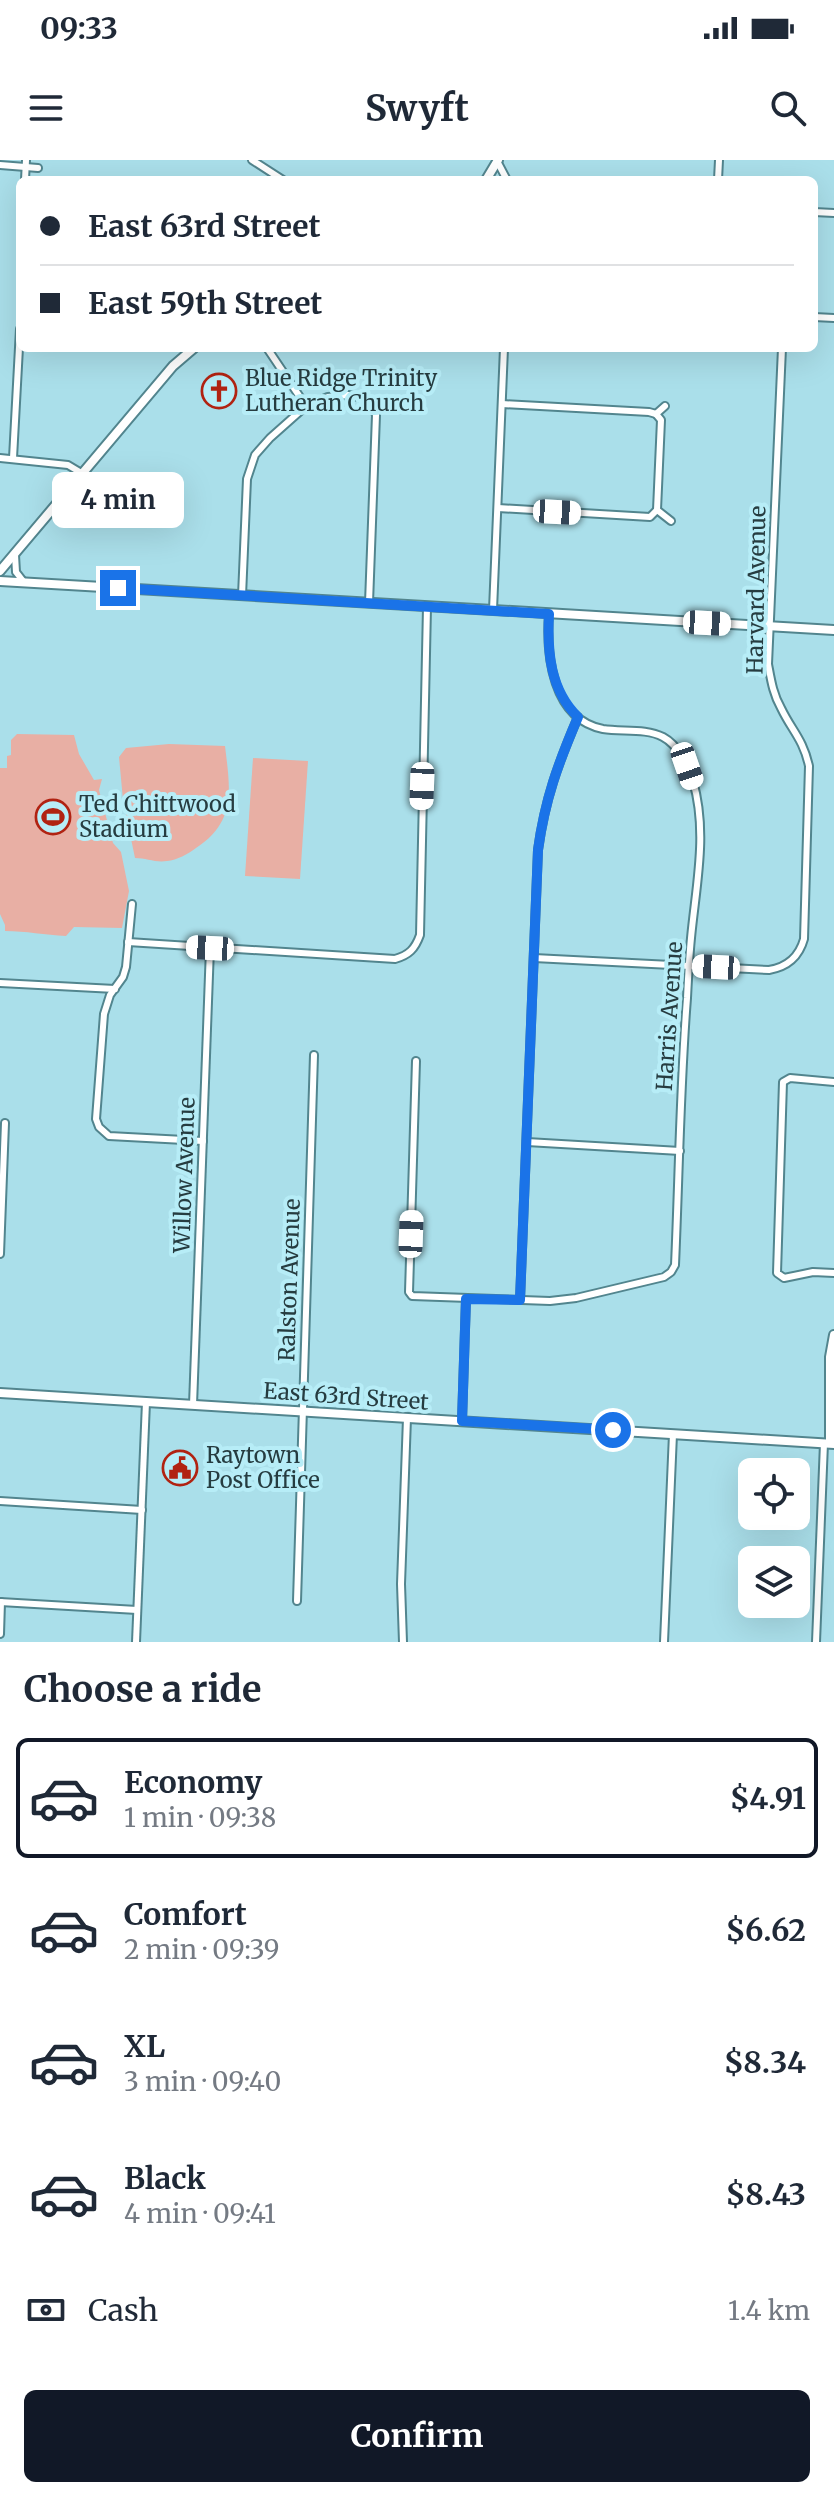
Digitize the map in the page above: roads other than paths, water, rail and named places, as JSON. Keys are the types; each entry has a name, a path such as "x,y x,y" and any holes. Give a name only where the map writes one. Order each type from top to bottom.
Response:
{"street":[{"path":"252,160 277,176"},
{"path":"0,165 25,163 38,168"},
{"path":"13,458 19,352"},
{"path":"0,571 173,366 189,352"},
{"path":"270,352 306,406"},
{"path":"493,610 504,352"},
{"name":"Harvard Avenue","path":"689,966 769,970 796,957 804,939 809,766 802,740 781,709 768,664 782,352"},
{"path":"242,596 247,479 255,455 306,406 328,397 348,395 364,398 374,409 369,603"},
{"path":"498,508 655,515 661,420 649,412 502,404"},
{"path":"656,414 665,406"},
{"path":"0,458 68,465 83,474"},
{"path":"657,510 671,521"},
{"path":"15,554 16,572 27,583"},
{"path":"0,581 834,630"},
{"path":"128,942 395,959 416,947 420,935 427,607"},
{"path":"416,1061 409,1292 412,1296 520,1300 538,850 554,773 578,717 563,698 551,669 547,642 549,614"},
{"name":"Harris Avenue","path":"520,1300 576,1298 668,1275 675,1265 683,1041 701,852 695,792 684,760 673,743 649,732 598,728 578,717"},
{"path":"132,904 126,967 110,995 104,1014 96,1113 99,1127 109,1136 203,1141"},
{"name":"Willow Avenue","path":"193,1405 210,948"},
{"path":"534,958 689,966"},
{"path":"0,983 115,989"},
{"name":"Ralston Avenue","path":"297,1601 314,1055"},
{"path":"834,1082 785,1079 777,1273 781,1277 813,1272 834,1273"},
{"path":"0,1254 5,1123"},
{"path":"527,1142 680,1151"},
{"path":"462,1421 466,1299"},
{"path":"816,1642 829,1443 830,1357 834,1335"},
{"name":"East 63rd Street","path":"0,1393 829,1443"},
{"path":"136,1642 146,1402"},
{"path":"403,1642 401,1584 407,1418"},
{"path":"664,1642 673,1434"},
{"path":"0,1501 142,1510"},
{"path":"0,1634 1,1602 137,1610"}],"place":[{"name":"Blue Ridge Trinity Lutheran Church","path":"219,391"},
{"name":"Ted Chittwood Stadium","path":"53,817"},
{"name":"Raytown Post Office","path":"180,1468"}]}
